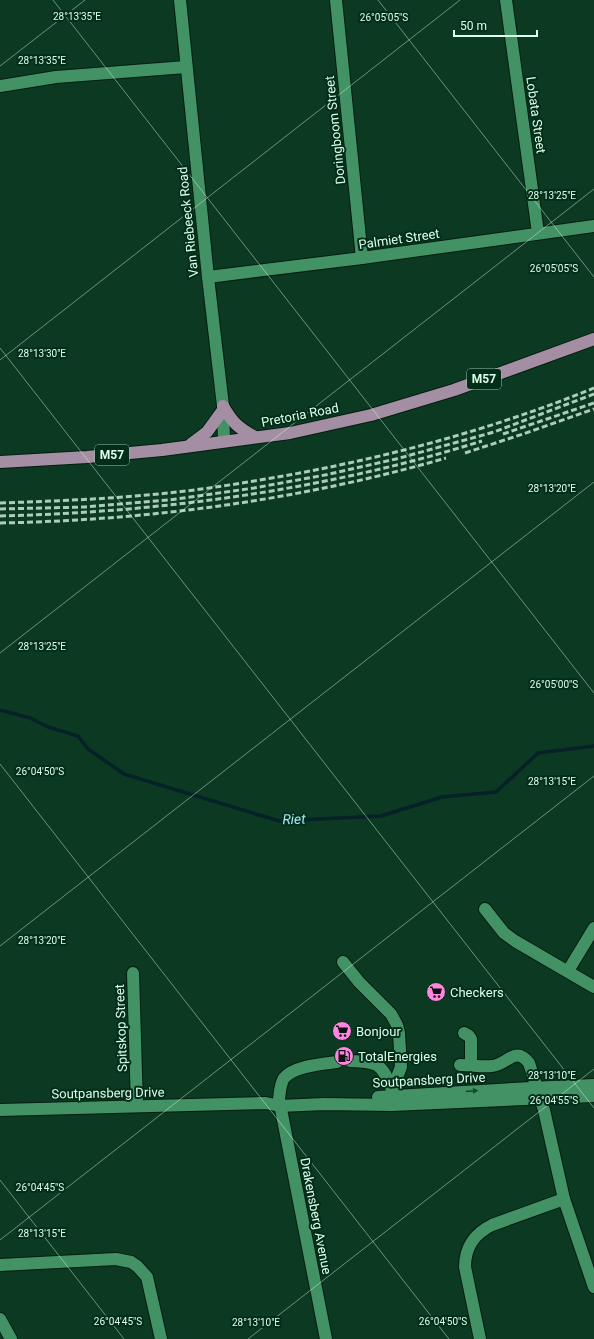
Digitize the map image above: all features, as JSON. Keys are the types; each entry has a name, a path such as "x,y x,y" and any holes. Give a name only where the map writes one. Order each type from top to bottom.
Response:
{"main road":[{"name":"Pretoria Road","path":"0,462 162,450 290,432 371,415 454,390 594,339"},
{"path":"188,446 207,432 223,408 238,427 255,437"}],"street":[{"name":"Van Riebeeck Road","path":"180,0 223,408 224,441"},
{"name":"Doringboom Street","path":"336,0 362,258"},
{"name":"Lobata Street","path":"506,0 538,233"},
{"path":"0,86 56,77 186,67"},
{"name":"Palmiet Street","path":"208,277 362,258 594,226"},
{"path":"485,909 494,922 514,941 594,987"},
{"path":"568,971 594,928"},
{"path":"343,962 359,982 391,1014 397,1025 399,1033 401,1067 392,1097"},
{"name":"Spitskop Street","path":"132,973 137,1106"},
{"path":"464,1033 471,1039 465,1065 493,1066 512,1056 522,1057 531,1068 539,1093 564,1199 592,1274 594,1287"},
{"path":"350,1061 367,1062 378,1065 386,1075 392,1097"},
{"path":"280,1103 281,1084 288,1075 311,1066 337,1062"},
{"name":"Soutpansberg Drive","path":"539,1093 594,1085"},
{"name":"Soutpansberg Drive","path":"0,1110 280,1103 392,1097 539,1093 594,1096"},
{"name":"Drakensberg Avenue","path":"280,1103 326,1339"},
{"path":"480,1339 465,1267 465,1258 471,1242 482,1230 492,1225 564,1199"},
{"path":"0,1265 116,1259 131,1262 138,1266 147,1277 161,1339"},
{"path":"0,1319 12,1339"}],"waterway":[{"name":"Riet","path":"0,710 30,718 48,727 78,736 88,749 124,774 279,821 381,816 442,797 496,792 538,753 594,746"}],"railway":[{"path":"0,503 84,500 147,495 213,487 289,475 367,459 444,439 520,416 594,388"},
{"path":"0,509 85,507 169,500 254,488 325,475 396,459 494,432 594,394"},
{"path":"503,434 594,403"},
{"path":"465,453 594,409"},
{"path":"0,516 61,514 122,509 244,495 364,473 482,441"},
{"path":"0,523 113,517 225,505 336,485 391,473 446,458"}],"place":[{"name":"Checkers","path":"436,992"},
{"name":"Bonjour","path":"342,1031"},
{"name":"TotalEnergies","path":"344,1056"}]}
